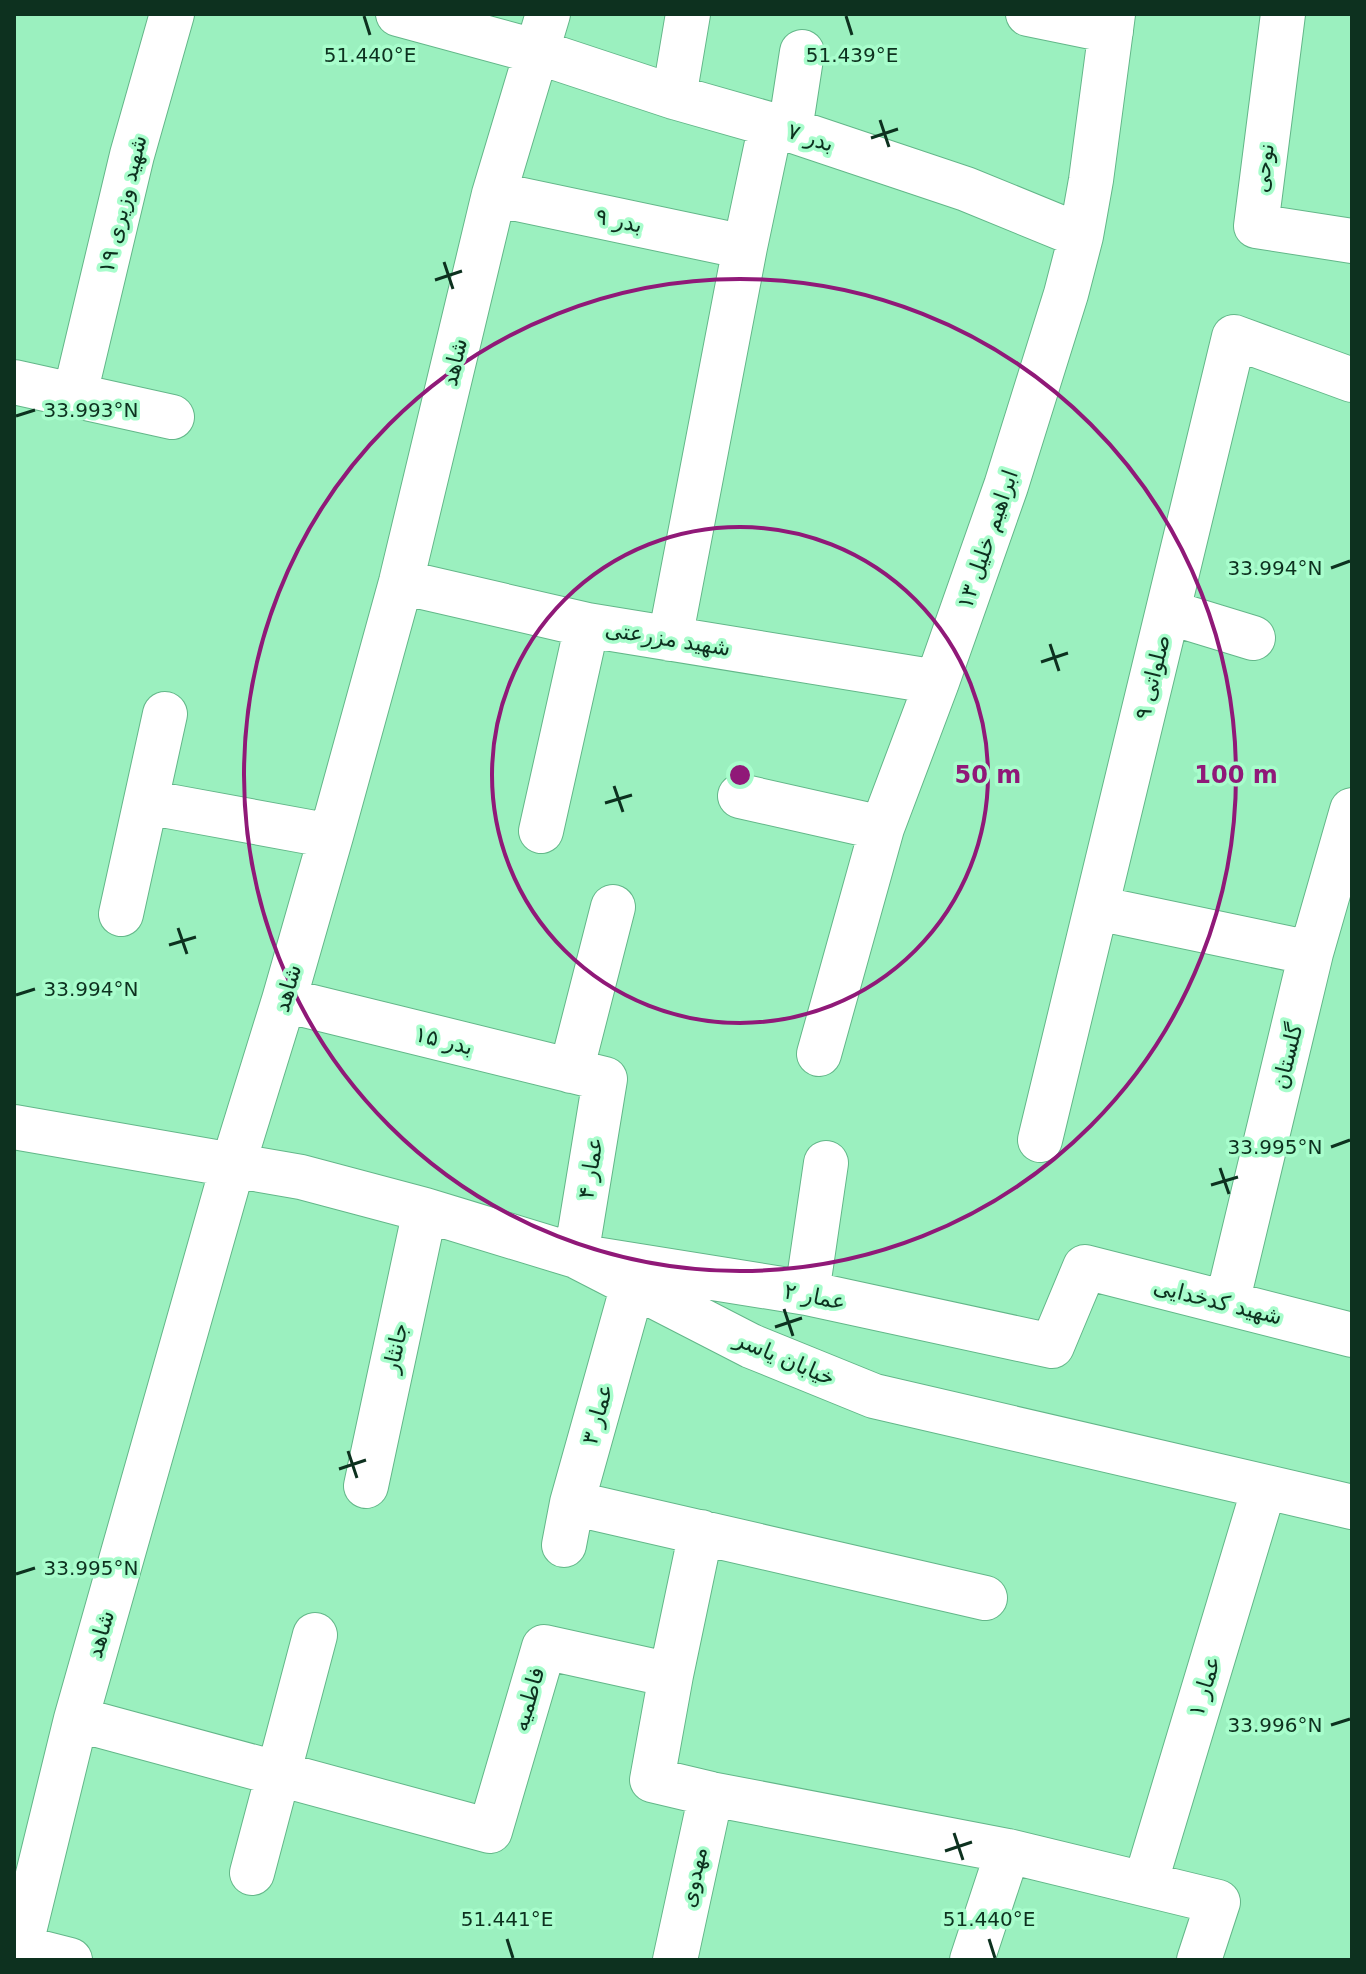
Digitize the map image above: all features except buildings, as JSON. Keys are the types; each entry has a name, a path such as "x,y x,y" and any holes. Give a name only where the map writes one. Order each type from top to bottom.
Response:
{"street":[{"name":"شهید وزیری ۱۹","path":"75,394 132,155 172,14"},
{"name":"بدر ۷","path":"398,14 543,33 674,97 781,127 966,189 1081,236"},
{"path":"674,97 688,14"},
{"path":"1028,14 1112,22"},
{"name":"نوحی","path":"1283,14 1256,226 1352,241"},
{"name":"ابراهیم خلیل ۱۳","path":"819,1054 882,828 1006,486 1066,294 1091,180 1112,22"},
{"name":"شاهد","path":"18,1954 76,1719 233,1165 331,836 401,582 494,194 543,33"},
{"path":"670,639 745,247 802,52"},
{"name":"بدر ۹","path":"494,194 745,247"},
{"name":"صلواتی ۹","path":"1040,1140 1234,337 1352,380"},
{"path":"14,382 172,417"},
{"name":"شهید مزرعتی","path":"401,582 587,625 937,682"},
{"path":"1168,612 1253,638"},
{"path":"541,831 587,625"},
{"path":"121,914 165,714"},
{"path":"740,796 882,828"},
{"path":"146,802 331,836"},
{"name":"گلستان","path":"1227,1303 1311,953 1352,810"},
{"name":"عمار ۴","path":"576,1256 588,1075 613,907"},
{"path":"1097,908 1311,953"},
{"name":"بدر ۱۵","path":"284,1000 588,1075"},
{"name":"خیابان یاسر","path":"14,1127 301,1177 425,1210 576,1256 751,1346 874,1396 1352,1507"},
{"path":"807,1293 826,1163"},
{"name":"جانثار","path":"366,1486 425,1210"},
{"name":"عمار ۲","path":"576,1256 807,1293 1052,1346"},
{"name":"شهید کدخدایی","path":"1052,1346 1085,1267 1352,1335"},
{"name":"عمار ۳","path":"633,1285 568,1524 701,1532"},
{"name":"عمار ۱","path":"1145,1884 1264,1488"},
{"path":"985,1598 701,1532 652,1780 1008,1851 1218,1902 1199,1960"},
{"path":"252,1873 315,1635"},
{"name":"فاطمیه","path":"279,1773 490,1831 544,1647 671,1675"},
{"path":"76,1719 279,1773"},
{"name":"مهدوی","path":"675,1960 711,1794"},
{"path":"972,1960 1008,1851"},
{"path":"18,1954 70,1960"}]}
